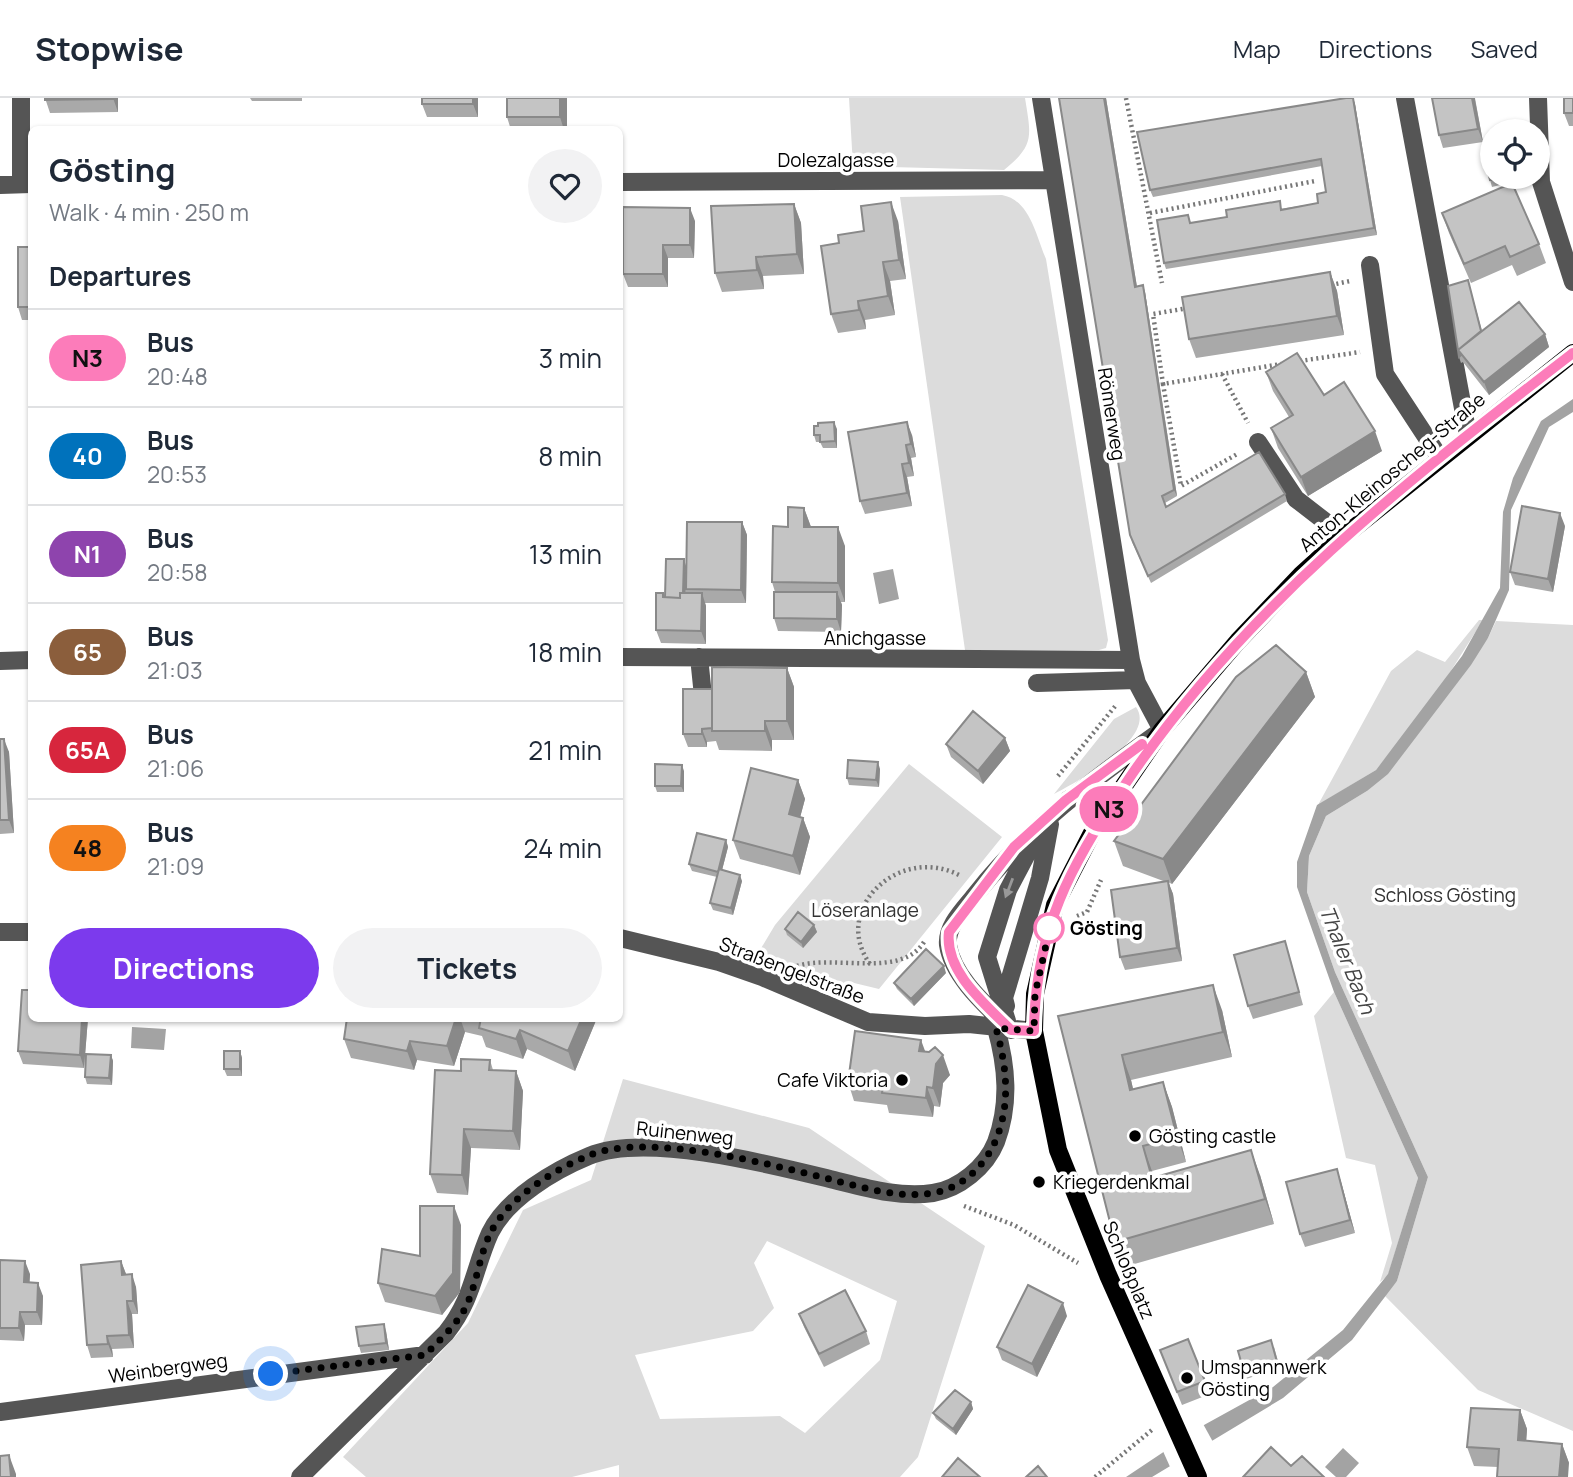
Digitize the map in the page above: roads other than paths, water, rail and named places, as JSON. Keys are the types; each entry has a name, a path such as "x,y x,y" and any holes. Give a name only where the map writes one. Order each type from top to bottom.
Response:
{"main road":[{"name":"Anton-Kleinoscheg-Straße","path":"1034,1031 1035,994 1055,905 1093,831 1162,730 1238,641 1301,575 1468,435 1573,353"},
{"name":"Schloßplatz","path":"1034,1031 1058,1150 1108,1275 1195,1472"}],"street":[{"path":"0,185 26,184 21,98"},
{"name":"Römerweg","path":"1041,98 1131,660 1136,680 1162,730"},
{"path":"1405,98 1468,435"},
{"path":"1538,98 1541,183 1573,282"},
{"name":"Dolezalgasse","path":"623,182 1053,180"},
{"path":"1371,271 1385,374 1440,458"},
{"path":"1258,442 1296,499 1344,537"},
{"name":"Anichgasse","path":"623,657 678,650 699,657 1131,660"},
{"path":"699,657 703,696"},
{"path":"0,661 28,660"},
{"path":"1037,683 1136,680"},
{"path":"1004,1029 956,966 948,948 949,932 1002,861 1061,804 1162,730"},
{"path":"1004,1029 986,957 1017,867 1061,804 1078,795 1089,797 1094,803 1097,815 1093,831"},
{"path":"1004,1029 1004,998 1040,878 1046,837 1061,804"},
{"path":"0,932 28,932"},
{"name":"Straßengelstraße","path":"623,939 707,959 782,986 868,1023 925,1026 969,1024 1034,1031"},
{"name":"Ruinenweg","path":"300,1477 425,1355 464,1310 491,1231 508,1210 560,1170 592,1154 636,1147 751,1161 881,1191 935,1193 966,1180 992,1152 1003,1121 1004,1029"},
{"name":"Weinbergweg","path":"0,1412 425,1355"}],"place":[{"name":"Gösting","path":"1049,928"},
{"name":"Cafe Viktoria","path":"902,1080"},
{"name":"Gösting castle","path":"1135,1136"},
{"name":"Kriegerdenkmal","path":"1039,1182"},
{"name":"Umspannwerk Gösting","path":"1187,1378"}],"park label":[{"name":"Schloss Gösting","path":"1445,895"},
{"name":"Löseranlage","path":"865,910"}],"water label":[{"name":"Thaler Bach","path":"1347,960"}]}
